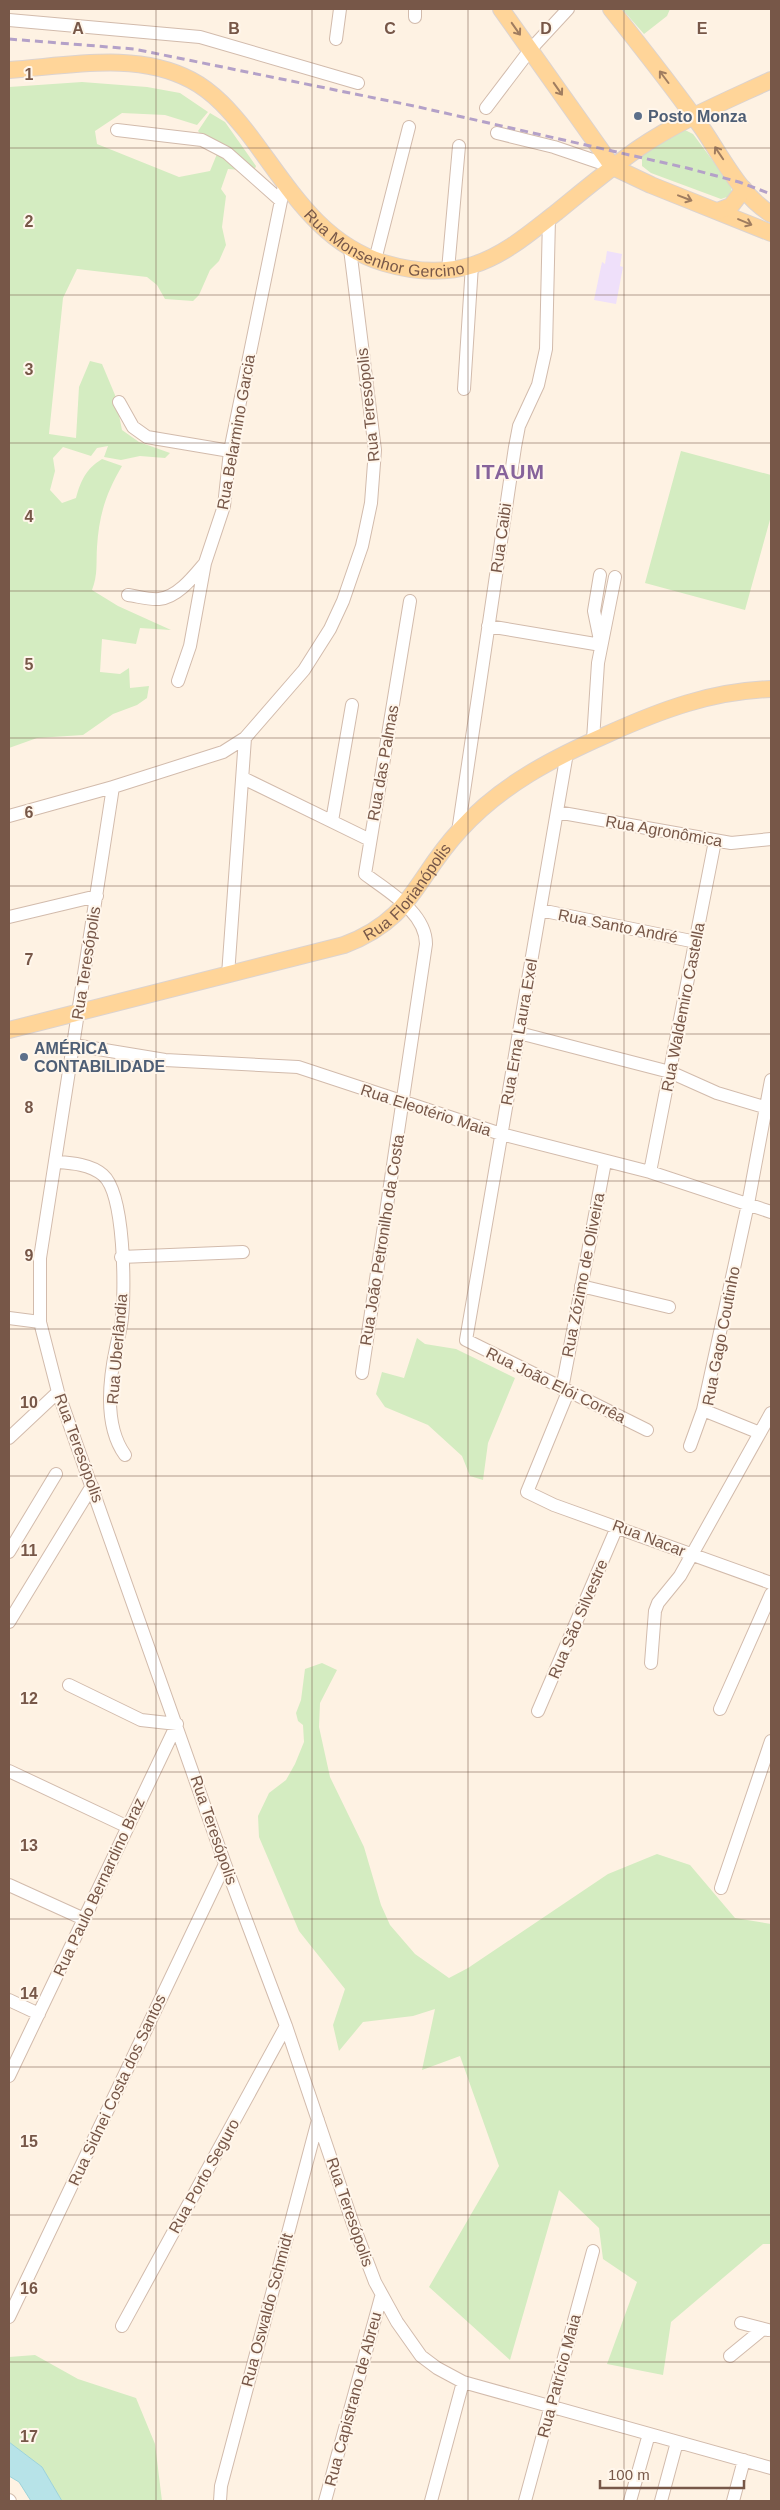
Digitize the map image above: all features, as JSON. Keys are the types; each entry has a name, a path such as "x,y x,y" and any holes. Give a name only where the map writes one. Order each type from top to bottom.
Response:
{"main road":[{"path":"501,9 613,167 651,185 771,233"},
{"path":"611,9 693,116 744,189 758,205 771,214"},
{"name":"Rua Monsenhor Gercino","path":"9,70 115,63 151,66 175,72 208,90 218,100 238,122 319,225 350,249 375,260 421,271 448,270 472,265 502,253 651,140 693,116 771,80"},
{"path":"591,184 620,180 651,185"},
{"path":"718,211 730,206 744,189"},
{"name":"Rua Florianópolis","path":"9,1030 362,939 386,924 405,905 458,832 500,792 593,740 683,703 719,694 771,689"}],"street":[{"path":"336,39 340,9"},
{"path":"486,108 530,50 568,9"},
{"path":"9,20 200,37 358,83"},
{"path":"375,260 409,127"},
{"path":"117,130 202,140 227,153 280,200"},
{"path":"497,133 554,147 613,167"},
{"path":"448,270 459,146"},
{"name":"Rua Belarmino Garcia","path":"178,681 190,646 205,563 224,506 230,451 285,181"},
{"name":"Rua Caibi","path":"458,832 518,426 538,385 546,349 549,218"},
{"name":"Rua Teresópolis","path":"350,249 375,450 373,488 366,529 353,577 330,629 295,682 245,738 223,752 114,787 40,1258 40,1322 58,1392 225,1864 286,2026 353,2224 381,2297 406,2337 421,2356 437,2368 463,2382 771,2468"},
{"path":"464,389 472,265"},
{"path":"119,402 133,427 147,437 230,451"},
{"path":"128,595 159,599 168,596 190,580 205,563"},
{"path":"600,575 594,611 601,645"},
{"path":"593,740 595,683 615,577"},
{"name":"Rua das Palmas","path":"405,905 365,874 410,601"},
{"path":"488,626 601,645"},
{"path":"332,821 352,705"},
{"path":"228,975 245,738"},
{"name":"Rua Erna Laura Exel","path":"466,1340 567,753"},
{"path":"242,778 370,840"},
{"path":"9,816 114,787"},
{"name":"Rua Agronômica","path":"557,812 715,841 745,843 771,839"},
{"name":"Rua Waldemiro Castella","path":"650,1172 715,841"},
{"path":"9,917 97,896"},
{"name":"Rua João Petronilho da Costa","path":"362,1373 426,944 426,937 418,920 405,905"},
{"name":"Rua Santo André","path":"540,910 696,942"},
{"path":"519,1033 670,1072 717,1093 769,1108"},
{"name":"Rua Eleotério Maia","path":"74,1045 165,1060 298,1067 501,1134 650,1172 771,1212"},
{"name":"Rua Gago Coutinho","path":"760,1433 703,1410 769,1108 771,1080"},
{"name":"Rua Uberlândia","path":"56,1162 86,1166 98,1172 107,1180 116,1200 119,1216 122,1317 113,1362 110,1392 115,1434 125,1455"},
{"name":"Rua Zózimo de Oliveira","path":"526,1492 565,1390 581,1286 605,1162"},
{"path":"121,1256 243,1252"},
{"path":"581,1286 669,1307"},
{"path":"9,1318 40,1322"},
{"name":"Rua João Elói Corrêa","path":"466,1340 647,1430"},
{"path":"9,1438 58,1392"},
{"path":"690,1446 703,1410"},
{"path":"651,1663 655,1611 658,1603 680,1576 690,1554 771,1413"},
{"path":"9,1552 56,1474"},
{"path":"9,1622 92,1486"},
{"name":"Rua Nacar","path":"526,1492 554,1505 771,1583"},
{"name":"Rua São Silvestre","path":"538,1712 617,1527"},
{"path":"720,1710 771,1594"},
{"path":"68,1685 141,1720 176,1724"},
{"name":"Rua Paulo Bernardino Braz","path":"9,2076 176,1724"},
{"path":"721,1888 771,1741"},
{"path":"9,1771 128,1827"},
{"name":"Rua Sidnei Costa dos Santos","path":"9,2317 225,1864"},
{"path":"9,1885 84,1919"},
{"path":"9,2000 39,2014"},
{"name":"Rua Porto Seguro","path":"122,2326 286,2026"},
{"name":"Rua Oswaldo Schmidt","path":"220,2501 220,2486 318,2120"},
{"name":"Rua Patrício Maia","path":"525,2501 593,2251"},
{"name":"Rua Capistrano de Abreu","path":"325,2501 381,2297"},
{"path":"741,2323 767,2330"},
{"path":"730,2356 767,2330"},
{"path":"431,2501 463,2382"},
{"path":"630,2501 649,2434"},
{"path":"661,2501 677,2442"},
{"path":"733,2501 744,2460"}],"shaded area":[{"path":"607,251 622,254 620,266 623,267 616,304 594,300 602,262 605,264"}],"green space":[{"path":"622,9 670,9 667,16 644,34"},
{"path":"82,82 147,87 180,93 208,112 197,125 165,115 122,113 95,131 97,144 179,177 210,171 217,154 198,131 210,113 225,122 256,166 254,171 228,169 221,189 226,196 222,227 226,245 219,261 210,270 199,295 193,301 165,299 157,285 147,277 77,269 63,298 49,434 76,438 79,387 90,361 102,364 115,395 122,430 139,442 170,453 165,458 140,456 121,460 104,457 108,446 97,448 91,456 63,447 53,458 55,471 50,490 62,503 76,498 85,476 102,459 122,466 108,495 102,514 98,535 96,574 92,590 118,606 171,630 140,628 136,644 102,639 100,672 120,674 129,668 130,688 149,686 147,698 137,705 113,714 83,735 37,738 9,748 9,87"},
{"path":"683,129 693,134 730,184 732,192 730,196 721,199 651,173 642,166 642,155"},
{"path":"681,451 771,475 771,516 745,610 645,583"},
{"path":"417,1338 425,1344 456,1349 515,1378 488,1443 483,1480 470,1476 462,1456 428,1425 385,1407 376,1394 382,1372 404,1378"},
{"path":"322,1663 337,1670 320,1703 319,1727 330,1777 364,1847 381,1905 390,1925 415,1954 449,1978 468,1968 608,1874 657,1854 690,1865 735,1918 771,1924 771,2244 763,2244 671,2322 663,2375 607,2364 637,2282 603,2259 599,2228 559,2190 510,2360 429,2287 499,2166 460,2056 422,2070 435,2009 413,2016 363,2022 339,2051 333,2025 345,1989 299,1931 259,1837 258,1816 269,1793 286,1780 304,1742 303,1725 298,1721 296,1713 301,1700 305,1669"},
{"path":"35,2355 78,2379 136,2398 155,2444 162,2501 62,2501 42,2467 9,2442 9,2357"}],"water":[{"path":"9,2442 42,2467 62,2501 31,2501 19,2482 9,2476"}],"railway":[{"path":"9,39 134,49 414,106 687,168 739,182 771,194"}],"place":[{"name":"Posto Monza","path":"638,116"},
{"name":"AMÉRICA CONTABILIDADE","path":"24,1057"}],"district":[{"name":"ITAUM","path":"510,471"}]}
